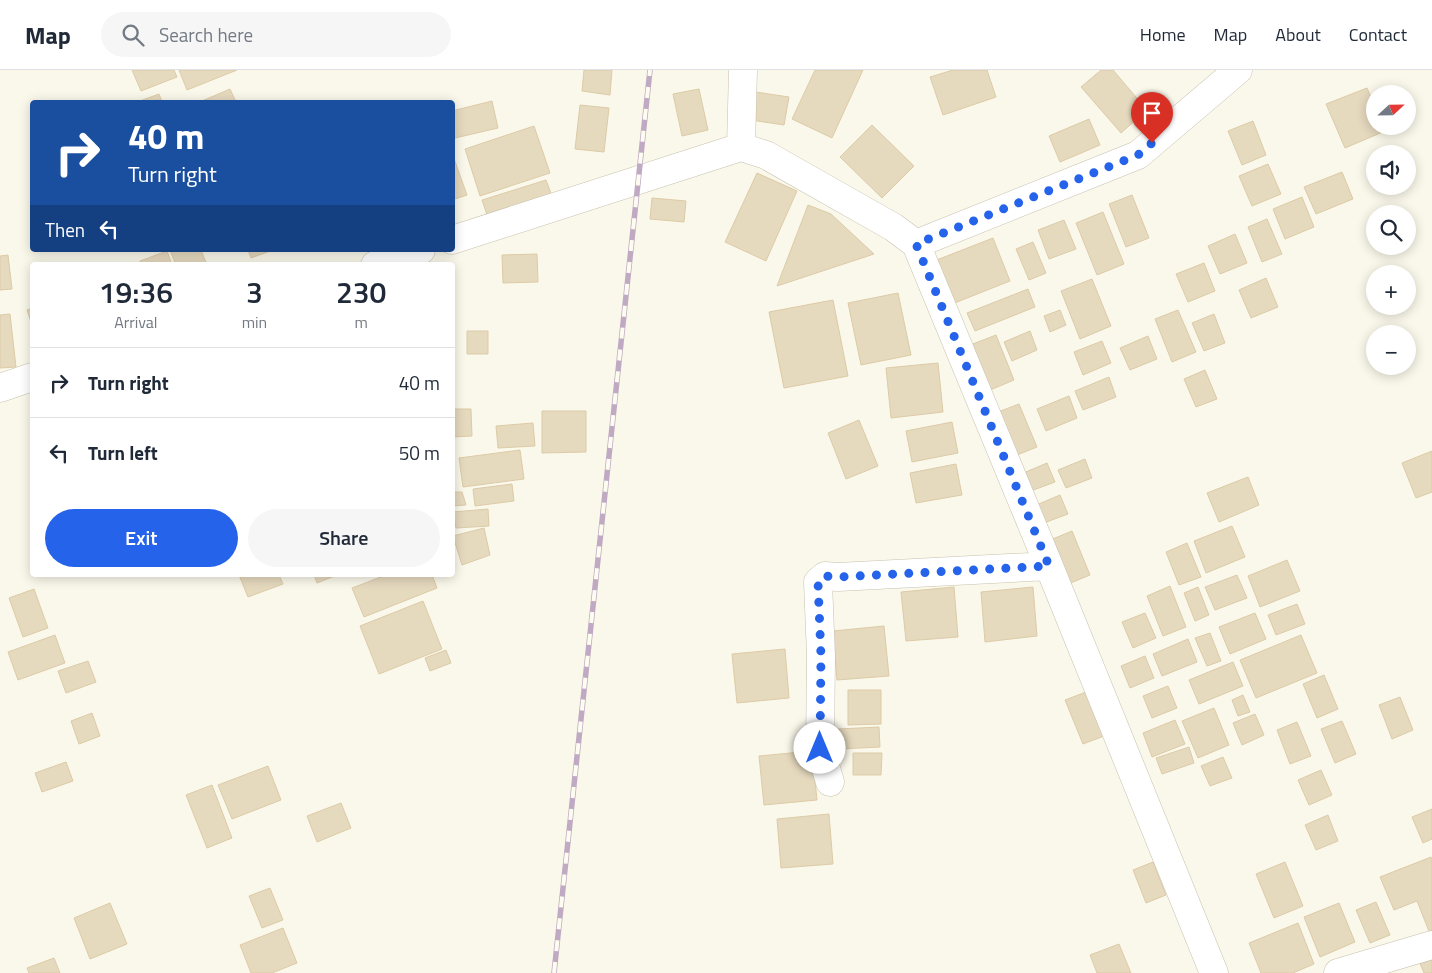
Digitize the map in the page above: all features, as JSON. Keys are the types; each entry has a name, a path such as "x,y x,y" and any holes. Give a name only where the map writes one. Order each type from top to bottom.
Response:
{"street":[{"path":"741,147 743,70"},
{"path":"916,244 1138,155 1238,70"},
{"path":"455,239 741,147 766,155 893,227 916,244 1214,973"},
{"path":"384,262 415,252"},
{"path":"0,388 30,378"},
{"path":"830,782 820,748 821,656 818,582 825,576 838,577 1049,566"},
{"path":"1338,973 1432,945"}],"building":[{"path":"132,70 174,70 177,77 141,91"},
{"path":"179,70 237,70 187,90"},
{"path":"584,70 612,70 610,95 582,91"},
{"path":"815,70 863,70 832,138 792,119"},
{"path":"953,70 987,70 996,97 943,115 930,77"},
{"path":"1101,70 1113,70 1147,110 1121,133 1081,87"},
{"path":"1366,88 1366,135 1376,135 1345,148 1326,104"},
{"path":"230,89 235,100 204,100"},
{"path":"699,89 708,130 682,136 673,94"},
{"path":"749,91 789,97 784,125 744,119"},
{"path":"159,94 161,100 142,100"},
{"path":"492,101 498,128 455,138 455,110"},
{"path":"580,105 609,108 604,152 575,149"},
{"path":"1089,119 1100,145 1060,162 1049,136"},
{"path":"1253,121 1266,155 1242,165 1228,131"},
{"path":"872,125 914,166 882,198 840,157"},
{"path":"534,126 550,173 480,196 465,149"},
{"path":"455,161 467,195 455,199"},
{"path":"1268,164 1281,194 1252,206 1239,176"},
{"path":"1342,172 1353,199 1316,214 1304,187"},
{"path":"757,173 797,191 766,261 725,242"},
{"path":"546,180 552,196 487,215 482,200"},
{"path":"1132,195 1149,238 1126,247 1109,204"},
{"path":"1302,197 1314,227 1285,239 1273,209"},
{"path":"652,198 686,201 684,222 650,219"},
{"path":"808,205 831,214 874,254 777,286"},
{"path":"1103,212 1124,264 1097,275 1076,223"},
{"path":"1267,219 1282,254 1262,262 1248,227"},
{"path":"1064,220 1076,249 1049,259 1038,230"},
{"path":"1235,234 1247,263 1220,274 1208,246"},
{"path":"993,238 1010,281 947,306 929,263"},
{"path":"1033,242 1046,273 1029,280 1016,249"},
{"path":"167,252 171,262 140,262"},
{"path":"171,252 202,252 206,262 175,262"},
{"path":"249,252 268,252 251,258"},
{"path":"537,254 538,282 503,283 502,255"},
{"path":"8,255 12,289 0,290 0,256"},
{"path":"1204,263 1215,291 1188,302 1176,274"},
{"path":"1266,278 1278,307 1251,318 1239,290"},
{"path":"1092,279 1111,326 1080,339 1061,291"},
{"path":"1028,289 1035,307 975,331 967,313"},
{"path":"898,293 911,355 861,365 848,303"},
{"path":"833,300 848,376 784,388 769,312"},
{"path":"1060,310 1066,325 1050,332 1044,316"},
{"path":"1178,310 1196,352 1172,362 1155,319"},
{"path":"10,314 16,367 0,368 0,315"},
{"path":"1214,314 1225,343 1204,351 1192,323"},
{"path":"467,331 488,331 488,354 467,354"},
{"path":"1030,331 1037,350 1012,361 1004,342"},
{"path":"996,335 1014,380 983,393 965,347"},
{"path":"1148,336 1157,359 1130,370 1120,348"},
{"path":"1102,341 1111,363 1083,375 1074,352"},
{"path":"938,363 943,412 891,418 886,368"},
{"path":"1205,370 1217,399 1196,407 1184,379"},
{"path":"1109,377 1116,397 1083,410 1075,391"},
{"path":"1069,396 1077,418 1046,431 1037,409"},
{"path":"1019,404 1037,447 1007,459 990,415"},
{"path":"455,409 471,409 472,436 455,437"},
{"path":"542,411 586,411 586,452 542,453"},
{"path":"859,420 878,466 846,479 828,433"},
{"path":"952,422 958,453 912,462 906,431"},
{"path":"533,423 535,446 498,448 496,426"},
{"path":"520,450 524,479 463,487 459,458"},
{"path":"1432,451 1432,492 1416,498 1402,463"},
{"path":"1085,459 1092,478 1066,488 1058,470"},
{"path":"1047,463 1055,482 1028,492 1021,474"},
{"path":"956,464 962,495 916,503 910,473"},
{"path":"1248,477 1259,505 1219,522 1207,493"},
{"path":"512,484 514,501 475,506 473,489"},
{"path":"455,492 462,492 466,505 455,506"},
{"path":"1060,495 1068,514 1041,524 1034,506"},
{"path":"488,509 489,526 456,528 455,512"},
{"path":"1232,526 1245,557 1206,573 1194,541"},
{"path":"484,528 490,555 462,565 455,542 455,535"},
{"path":"1072,531 1090,575 1061,587 1043,543"},
{"path":"1187,543 1201,577 1179,585 1166,552"},
{"path":"1287,560 1300,591 1260,607 1248,576"},
{"path":"1237,575 1247,598 1215,610 1205,587"},
{"path":"240,577 280,577 283,584 248,597"},
{"path":"315,577 332,577 317,583"},
{"path":"381,577 433,577 437,588 364,617 352,588"},
{"path":"1170,586 1186,627 1163,636 1147,596"},
{"path":"954,587 958,637 906,641 901,592"},
{"path":"1033,587 1037,636 985,642 981,592"},
{"path":"1198,587 1209,615 1195,621 1184,593"},
{"path":"34,589 48,628 23,637 9,598"},
{"path":"423,601 442,649 379,674 360,626"},
{"path":"1297,604 1305,624 1276,635 1268,615"},
{"path":"1145,613 1156,638 1133,648 1122,622"},
{"path":"1255,613 1266,639 1230,654 1219,627"},
{"path":"884,626 889,676 837,680 833,631"},
{"path":"1210,633 1221,661 1207,666 1195,638"},
{"path":"55,635 65,663 18,680 8,652"},
{"path":"1301,635 1317,673 1256,698 1240,660"},
{"path":"1188,639 1197,662 1162,676 1153,654"},
{"path":"785,649 789,698 737,703 732,654"},
{"path":"446,650 451,663 430,671 425,658"},
{"path":"1145,656 1154,678 1130,688 1121,666"},
{"path":"88,661 96,682 66,693 58,671"},
{"path":"1233,662 1243,686 1199,704 1189,680"},
{"path":"1324,675 1338,709 1317,718 1303,684"},
{"path":"1168,686 1177,708 1152,718 1143,696"},
{"path":"1094,689 1112,733 1083,744 1065,700"},
{"path":"848,690 881,690 881,724 848,725"},
{"path":"1243,695 1250,712 1238,716 1232,700"},
{"path":"1400,697 1413,730 1392,739 1379,705"},
{"path":"1214,708 1229,745 1198,758 1182,721"},
{"path":"92,713 100,736 79,744 71,721"},
{"path":"1255,714 1264,735 1242,745 1233,723"},
{"path":"1175,720 1185,744 1152,757 1143,733"},
{"path":"1342,721 1356,754 1335,763 1321,729"},
{"path":"1297,722 1311,756 1290,764 1277,730"},
{"path":"879,727 880,747 839,749 838,729"},
{"path":"1189,747 1194,763 1162,774 1156,758"},
{"path":"812,751 817,800 764,805 759,756"},
{"path":"853,753 882,753 881,775 853,775"},
{"path":"1223,757 1232,778 1210,786 1201,766"},
{"path":"66,762 73,781 42,792 35,773"},
{"path":"268,766 281,800 232,819 218,785"},
{"path":"1321,770 1332,795 1309,805 1298,780"},
{"path":"212,785 232,838 207,848 186,795"},
{"path":"341,803 351,828 317,842 307,816"},
{"path":"1432,809 1432,839 1423,843 1412,817"},
{"path":"829,814 833,864 781,868 777,819"},
{"path":"1328,815 1338,841 1316,850 1305,825"},
{"path":"1431,857 1432,939 1417,901 1394,910 1380,877"},
{"path":"1153,862 1166,895 1146,903 1133,870"},
{"path":"1285,862 1303,906 1274,918 1256,874"},
{"path":"270,888 283,920 262,928 249,896"},
{"path":"1376,902 1390,935 1370,943 1356,910"},
{"path":"110,903 127,944 90,959 74,918"},
{"path":"1339,903 1355,942 1320,957 1304,917"},
{"path":"1298,923 1314,964 1293,973 1261,973 1249,943"},
{"path":"283,928 297,963 272,973 251,973 240,945"},
{"path":"1119,944 1131,973 1097,973 1090,955"},
{"path":"1432,947 1432,973 1424,973 1416,954"},
{"path":"54,958 60,973 29,973 27,968"}],"railway":[{"path":"554,973 650,70"}],"route":[{"path":"820,748 821,656 818,582 825,576 838,577 1049,566 916,244 1138,155 1152,143"}]}
